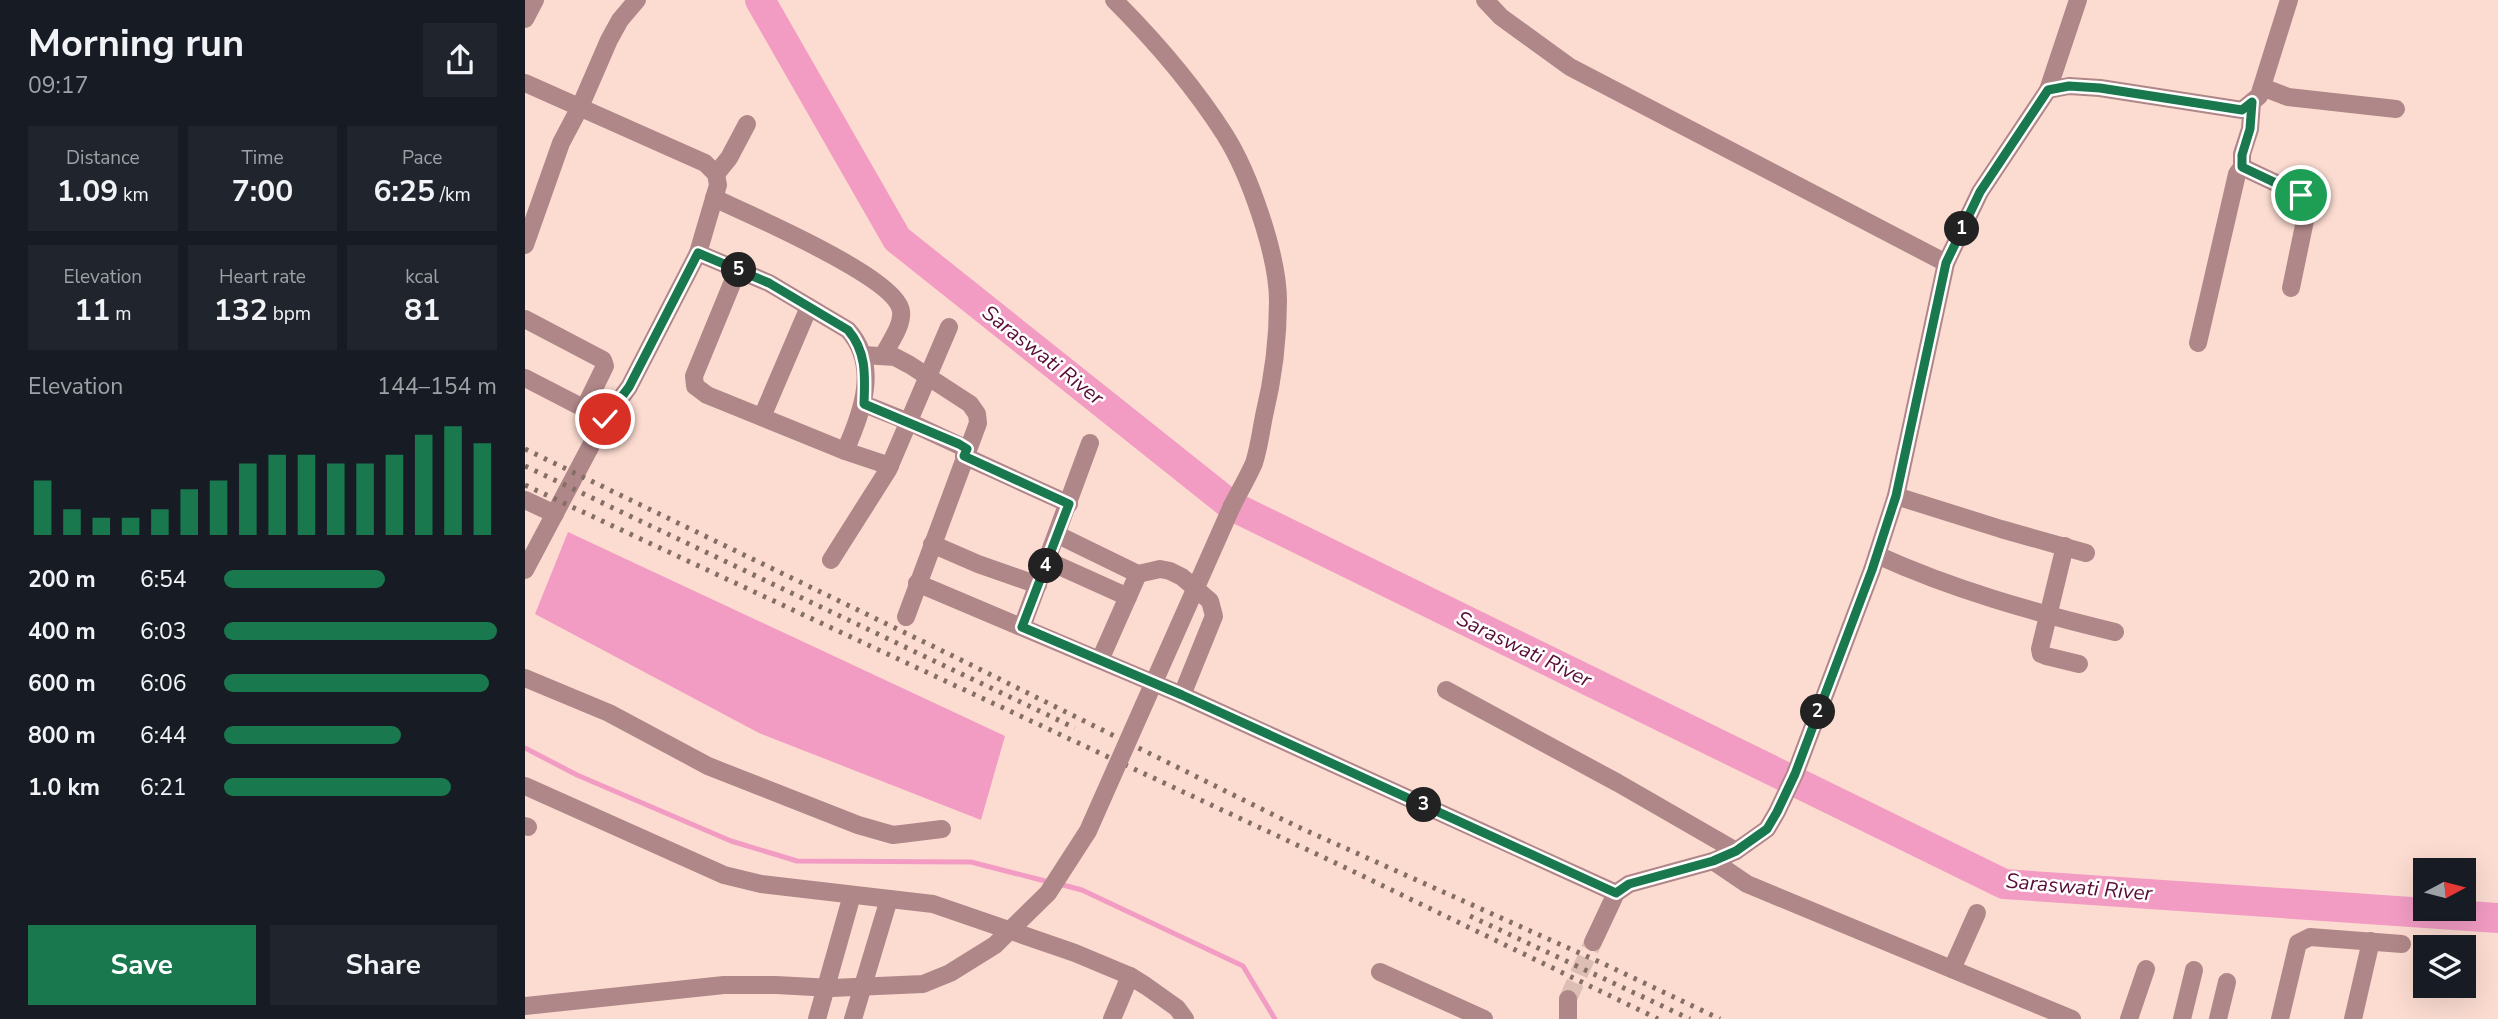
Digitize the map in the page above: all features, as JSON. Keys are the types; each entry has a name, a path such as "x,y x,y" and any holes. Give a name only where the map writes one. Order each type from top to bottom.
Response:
{"street":[{"path":"525,19 535,0"},
{"path":"525,245 561,143 580,107 608,40 637,0"},
{"path":"525,1006 724,985 832,988 923,984 950,973 995,945 1048,893 1088,831 1254,463 1276,344 1278,298 1262,223 1247,180 1226,137 1135,20 1114,0"},
{"path":"1485,0 1501,16 1570,67 1946,263"},
{"path":"1593,942 1616,893 1629,884 1713,861 1736,851 1767,829 1777,812 1795,774 1877,555 1896,496 1946,263 1980,192 2048,90 2078,0"},
{"path":"2198,343 2257,95 2288,0"},
{"path":"525,83 705,163 716,174 718,185 698,253 629,387 605,419 525,570"},
{"path":"2048,90 2069,86 2100,88 2242,110 2257,95 2396,110"},
{"path":"716,174 729,158 747,124"},
{"path":"2242,167 2301,195 2308,206 2291,288"},
{"path":"714,198 837,257 880,284 897,300 901,310 901,321 883,356"},
{"path":"698,253 769,283 848,330 856,339 863,355 864,404 845,451"},
{"path":"738,270 694,376 695,387 707,395 890,467"},
{"path":"762,417 809,307"},
{"path":"525,320 603,360 605,366 584,409"},
{"path":"831,560 890,467 949,327"},
{"path":"863,355 895,357 969,404 977,414 978,422 906,617"},
{"path":"525,378 605,419"},
{"path":"864,404 909,422 1069,504"},
{"path":"1022,627 1090,443"},
{"path":"1896,496 2086,552"},
{"path":"525,500 555,514"},
{"path":"1058,535 1138,574 1160,569 1170,571 1210,601 1214,616 1182,695"},
{"path":"932,544 1038,585"},
{"path":"2065,546 2040,649 2041,653 2057,660 2079,664"},
{"path":"1877,555 1991,600 2115,632"},
{"path":"1048,561 1128,597"},
{"path":"1100,660 1138,574"},
{"path":"917,583 1182,695 1616,893"},
{"path":"525,678 609,713 708,766 870,829 893,835 942,830"},
{"path":"1446,690 1618,783 1736,851"},
{"path":"525,786 724,875 761,884 933,904 1075,953 1130,976 1177,1008 1185,1019"},
{"path":"1713,861 1747,884 1952,970 2047,1015 2072,1019"},
{"path":"817,1019 852,895"},
{"path":"853,1019 889,899"},
{"path":"1952,970 1977,913"},
{"path":"2280,1019 2298,943 2311,937 2402,944"},
{"path":"2353,1019 2371,941"},
{"path":"2129,1019 2146,969"},
{"path":"2182,1019 2194,970"},
{"path":"1380,972 1484,1019"},
{"path":"1112,1019 1130,976"},
{"path":"2218,1019 2227,982"},
{"path":"1568,999 1568,1019"}],"shaded area":[{"path":"568,532 1005,736 981,820 759,733 535,614"}],"waterway":[{"name":"Saraswati River","path":"760,0 897,239 1232,506 2004,884 2498,918"},
{"path":"525,748 577,775 731,841 797,861 971,862 1049,882"},
{"path":"1059,884 1082,890 1243,966 1275,1019"}],"tunnel":[{"path":"1568,999 1593,942"}],"railway":[{"path":"525,449 1296,826 1720,1019"},
{"path":"525,466 1075,728"},
{"path":"525,485 1340,865 1658,1019"},
{"path":"1470,916 1690,1019"}],"route":[{"path":"605,419 629,387 698,253 769,283 848,330 856,339 863,355 864,404 959,444 967,449 964,456 1069,504 1022,627 1182,695 1616,893 1629,884 1713,861 1736,851 1767,829 1777,812 1795,774 1872,570 1896,496 1946,263 1980,192 2048,90 2069,86 2100,88 2242,110 2252,102 2250,129 2242,155 2242,167 2301,195"}]}
